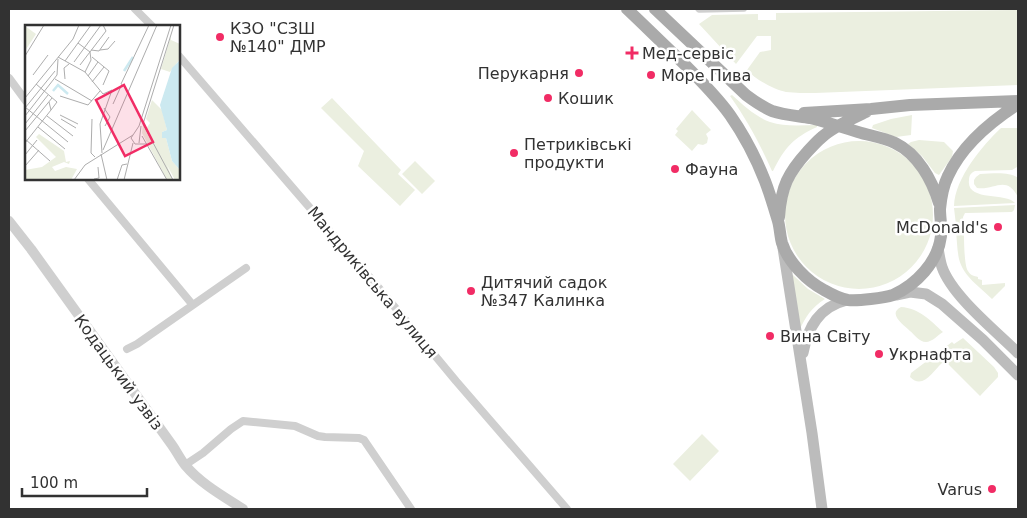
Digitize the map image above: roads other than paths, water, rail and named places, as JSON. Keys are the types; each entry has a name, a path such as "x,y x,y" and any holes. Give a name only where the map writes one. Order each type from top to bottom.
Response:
{"main road":[{"path":"627,9 703,83 730,116 752,152 766,182 778,222 782,244 822,509"},
{"path":"655,9 756,103 772,111 820,120 861,133 874,135 896,144 911,155 927,174 935,189 940,208"},
{"path":"786,113 910,105 1018,103"},
{"path":"891,296 907,288 921,276 932,262 941,236 940,208 943,190 948,176 963,152 989,124 1018,103"},
{"path":"778,222 780,199 784,185 794,167 822,136 871,109"},
{"path":"806,153 823,142 845,134 861,133"},
{"path":"782,244 802,274 830,294 847,300 862,300 910,292 926,294 942,304 983,340 1018,375"},
{"path":"938,248 942,268 952,286 1018,353"},
{"path":"801,362 805,339 819,315 836,304 847,300"}],"street":[{"path":"135,9 151,25"},
{"path":"698,9 744,9"},
{"name":"Мандриківська вулиця","path":"180,57 380,288 460,387 567,509"},
{"path":"9,78 25,99"},
{"path":"89,180 192,304"},
{"name":"Кодацький узвіз","path":"9,221 156,422 185,465 195,476 243,509"},
{"path":"127,349 246,268"},
{"path":"185,465 203,454 243,421 295,426 318,436 359,438 364,440 411,509"}],"place":[{"name":"КЗО \"СЗШ №140\" ДМР","path":"220,37"},
{"name":"Мед-сервіс","path":"632,53"},
{"name":"Перукарня","path":"579,73"},
{"name":"Море Пива","path":"651,75"},
{"name":"Кошик","path":"548,98"},
{"name":"Петриківські продукти","path":"514,153"},
{"name":"Фауна","path":"675,169"},
{"name":"McDonald's","path":"998,227"},
{"name":"Дитячий садок №347 Калинка","path":"471,291"},
{"name":"Вина Світу","path":"770,336"},
{"name":"Укрнафта","path":"879,354"},
{"name":"Varus","path":"992,489"}]}
